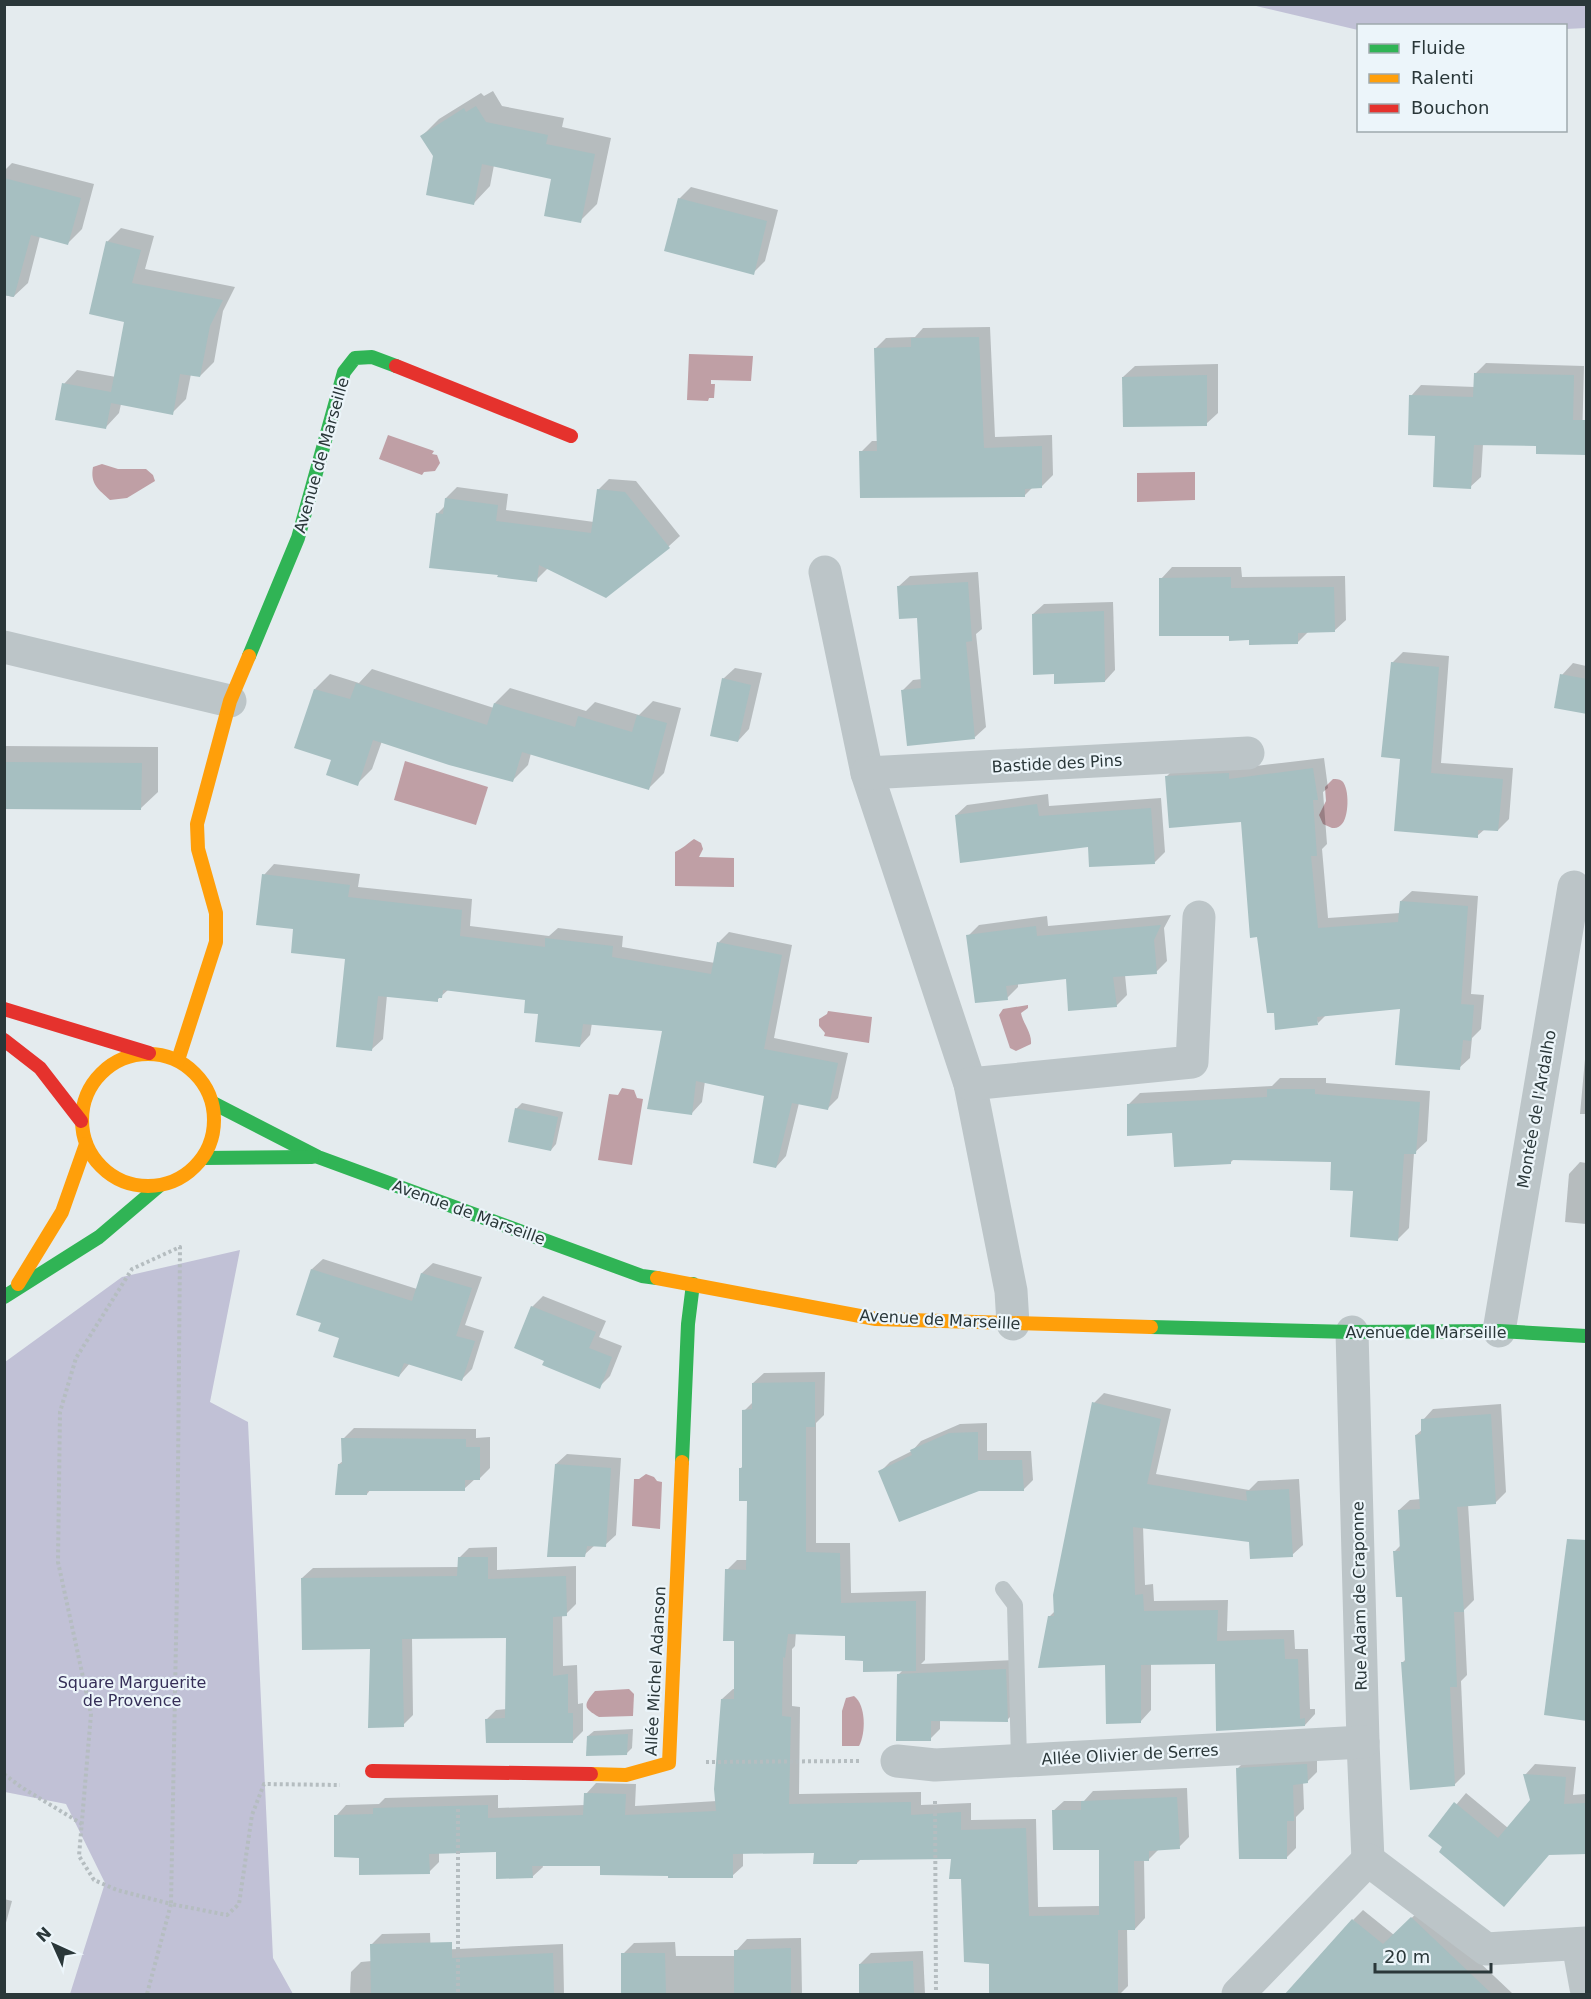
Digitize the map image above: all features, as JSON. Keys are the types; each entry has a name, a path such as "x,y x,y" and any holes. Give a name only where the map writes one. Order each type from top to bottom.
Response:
{"street":[{"name":"Avenue de Marseille","path":"178,1060 216,942 216,913 198,849 197,824 230,701 298,538 344,372 356,358 372,357 571,436"},
{"path":"825,572 867,773 970,1084 1011,1291 1013,1324"},
{"path":"4,647 230,701"},
{"name":"Bastide des Pins","path":"867,773 1248,753"},
{"name":"Montée de l'Ardalho","path":"1499,1331 1574,887"},
{"path":"970,1084 1192,1062 1199,917"},
{"path":"4,1009 178,1060 201,1078 213,1103 215,1122 211,1141 203,1158 184,1176 159,1186 99,1237 9,1294"},
{"path":"4,1040 40,1068 81,1121"},
{"path":"149,1053 128,1056 101,1073 84,1100 81,1121 86,1144 98,1164 115,1178 137,1186 159,1186"},
{"name":"Avenue de Marseille","path":"213,1103 318,1157 642,1276 876,1319 1352,1332 1499,1331 1587,1336"},
{"path":"9,1294 62,1212 86,1144"},
{"name":"Avenue de Marseille","path":"203,1158 318,1157"},
{"name":"Allée Michel Adanson","path":"372,1771 626,1775 669,1763 688,1336 693,1284"},
{"name":"Rue Adam de Craponne","path":"1352,1332 1368,1860"},
{"name":"Allée Olivier de Serres","path":"897,1761 935,1765 1363,1742"},
{"path":"1238,1995 1368,1860 1486,1949 1582,1943 1587,1988"}],"lane":[{"path":"1003,1589 1015,1605 1019,1760"}],"path":[{"path":"147,1995 171,1904 177,1599 180,1247 132,1269 76,1358 60,1412 57,1562 91,1714 78,1856 94,1880 117,1890 171,1904 227,1915 239,1904 252,1815 264,1784 364,1785 372,1771"},
{"path":"669,1763 897,1761"},
{"path":"935,1765 936,1995"},
{"path":"458,1772 458,1995"},
{"path":"4,1774 82,1824"}],"green space":[{"path":"1252,5 1586,5 1586,28 1567,29 1567,24 1357,24 1357,30"},
{"name":"Square Marguerite de Provence","path":"240,1250 210,1402 248,1422 273,1958 293,1994 70,1994 105,1883 66,1804 5,1792 5,1362 122,1277"}],"shaded area":[{"path":"689,354 753,356 751,381 711,380 711,384 715,384 714,398 709,398 708,401 687,400"},
{"path":"388,435 434,451 432,454 437,455 440,463 435,471 424,472 422,475 379,459"},
{"path":"102,464 118,469 146,469 153,475 155,481 127,498 110,500 99,489 93,478 93,467"},
{"path":"1195,472 1195,500 1137,502 1137,473"},
{"path":"405,761 488,787 476,825 394,800"},
{"path":"1333,779 1341,780 1345,785 1348,803 1344,822 1335,828 1323,824 1319,815 1326,801 1325,787"},
{"path":"694,839 701,843 703,849 699,857 734,858 734,887 675,886 675,852"},
{"path":"1028,1005 1028,1008 1021,1013 1031,1044 1016,1051 1010,1048 999,1015 1003,1009"},
{"path":"828,1011 872,1017 869,1043 824,1036 825,1033 819,1026 819,1019"},
{"path":"622,1088 634,1090 637,1098 643,1099 632,1165 598,1160 609,1094 618,1095"},
{"path":"646,1474 662,1482 660,1529 632,1526 634,1479 639,1479"},
{"path":"629,1689 634,1694 633,1716 599,1717 586,1706 595,1691"},
{"path":"854,1696 863,1712 863,1734 859,1746 842,1746 842,1711 846,1698"}],"building":[{"path":"476,106 486,122 548,135 546,144 595,154 581,223 544,216 551,179 482,164 474,205 426,195 433,156 420,136 464,108 466,112"},
{"path":"4,178 81,198 68,245 31,235 14,297 4,295"},
{"path":"678,198 767,221 754,275 664,251"},
{"path":"106,241 141,250 132,283 223,300 210,326 200,377 180,374 173,415 111,403 106,429 55,420 62,383 111,392 124,322 89,314"},
{"path":"979,337 984,448 1042,446 1042,488 1025,489 1025,497 860,498 859,451 877,451 874,348 911,347 911,338"},
{"path":"1474,373 1574,375 1573,420 1587,420 1587,455 1536,454 1536,446 1474,445 1471,489 1433,487 1435,436 1408,435 1409,395 1473,397"},
{"path":"1207,375 1207,426 1123,427 1122,377"},
{"path":"597,489 625,492 670,548 606,598 539,565 537,582 497,577 498,575 429,568 436,513 443,514 445,498 498,505 496,521 591,533"},
{"path":"1231,577 1231,588 1334,587 1335,632 1298,633 1298,644 1249,645 1249,640 1229,641 1229,636 1159,636 1159,578"},
{"path":"968,582 972,641 966,642 975,739 907,746 901,690 921,688 917,618 899,619 897,586"},
{"path":"1104,611 1105,682 1054,684 1054,674 1033,675 1032,614"},
{"path":"1391,662 1439,667 1431,773 1503,779 1498,831 1478,830 1478,838 1394,831 1400,759 1381,757"},
{"path":"1560,674 1587,679 1587,714 1554,708"},
{"path":"722,678 751,685 738,742 710,736"},
{"path":"356,683 487,725 494,703 575,727 578,716 632,732 637,715 667,723 649,790 522,752 513,782 449,765 373,740 358,786 326,775 331,760 294,748 314,689 350,699"},
{"path":"4,762 142,763 141,810 4,809"},
{"path":"1313,768 1318,800 1313,800 1317,856 1311,856 1318,928 1398,922 1400,901 1468,906 1461,1004 1474,1005 1471,1041 1463,1040 1460,1070 1395,1065 1400,1009 1317,1017 1318,1025 1275,1030 1274,1013 1267,1013 1257,937 1250,938 1241,822 1169,828 1165,776 1229,773 1229,779"},
{"path":"1037,804 1039,816 1151,808 1155,864 1089,867 1088,847 960,863 955,815"},
{"path":"262,874 350,885 348,897 462,910 460,936 545,947 545,938 613,946 612,957 711,974 717,942 782,955 764,1049 838,1063 828,1110 792,1103 776,1168 753,1163 764,1096 696,1081 692,1115 647,1109 662,1031 583,1024 580,1047 535,1042 538,1014 524,1013 525,1000 443,990 442,998 438,998 438,1002 378,996 372,1051 336,1047 345,959 291,953 293,929 256,925"},
{"path":"1161,925 1154,940 1157,974 1113,977 1117,1007 1068,1011 1066,979 1006,986 1008,1000 975,1003 966,935 1036,926 1037,936"},
{"path":"1267,1089 1315,1089 1315,1094 1420,1102 1416,1154 1404,1154 1398,1241 1350,1237 1353,1191 1330,1190 1331,1162 1231,1160 1231,1164 1174,1167 1172,1133 1127,1136 1127,1104 1267,1097"},
{"path":"515,1108 558,1117 551,1151 508,1142"},
{"path":"311,1269 412,1301 421,1273 472,1288 456,1336 475,1341 462,1381 404,1363 399,1377 333,1357 339,1338 318,1331 321,1323 296,1315"},
{"path":"531,1306 596,1332 589,1348 612,1357 600,1389 542,1365 544,1361 514,1348"},
{"path":"815,1382 815,1427 806,1427 806,1552 840,1553 841,1603 916,1601 916,1671 863,1672 863,1661 845,1660 845,1636 788,1634 785,1658 783,1657 782,1716 791,1717 789,1804 911,1802 911,1815 961,1812 961,1830 1026,1828 1029,1916 1099,1915 1099,1850 1053,1850 1052,1810 1081,1810 1081,1801 1177,1797 1180,1849 1149,1851 1149,1861 1134,1861 1135,1930 1118,1930 1118,1995 989,1995 989,1964 964,1962 961,1879 949,1879 951,1859 857,1860 857,1864 813,1864 814,1853 733,1854 733,1878 600,1875 600,1866 532,1866 533,1878 496,1879 496,1852 429,1854 430,1874 359,1875 359,1858 334,1857 334,1815 373,1814 373,1808 488,1805 488,1818 583,1815 584,1793 626,1794 625,1815 716,1811 714,1789 721,1699 734,1699 734,1641 723,1641 725,1569 746,1570 747,1501 739,1501 739,1468 742,1468 742,1410 752,1409 752,1383"},
{"path":"1092,1402 1161,1419 1147,1484 1247,1501 1246,1491 1289,1489 1293,1557 1250,1559 1249,1542 1133,1527 1135,1595 1143,1594 1144,1611 1218,1610 1217,1641 1284,1639 1285,1659 1298,1659 1300,1719 1305,1718 1305,1726 1216,1731 1215,1664 1141,1665 1141,1723 1106,1724 1105,1665 1038,1668 1048,1616 1054,1616 1053,1595"},
{"path":"1491,1414 1496,1504 1457,1507 1464,1612 1454,1612 1457,1687 1450,1687 1455,1786 1410,1790 1401,1662 1405,1662 1402,1597 1396,1597 1393,1551 1400,1551 1398,1510 1420,1509 1415,1435 1421,1434 1421,1419"},
{"path":"978,1432 978,1460 1022,1460 1024,1491 979,1491 899,1522 878,1471 912,1455 910,1450 949,1433"},
{"path":"341,1438 466,1439 466,1447 480,1447 480,1480 465,1480 465,1491 367,1491 367,1495 335,1495 338,1464 342,1464"},
{"path":"555,1464 611,1468 606,1547 587,1546 585,1557 547,1557"},
{"path":"1567,1539 1587,1540 1587,1721 1544,1715"},
{"path":"458,1557 488,1557 488,1579 566,1576 567,1616 553,1617 553,1676 568,1674 568,1713 573,1713 573,1743 486,1743 485,1719 505,1718 506,1638 402,1639 404,1727 368,1728 370,1649 302,1650 301,1578 457,1576"},
{"path":"1006,1669 1008,1722 931,1721 931,1741 896,1741 897,1674"},
{"path":"628,1734 627,1755 586,1756 587,1736"},
{"path":"1307,1764 1308,1783 1293,1785 1294,1821 1287,1821 1287,1859 1239,1859 1236,1768"},
{"path":"1523,1774 1566,1777 1564,1804 1587,1803 1587,1854 1549,1855 1504,1907 1439,1852 1442,1847 1428,1836 1454,1802 1498,1838 1530,1800"},
{"path":"1411,1917 1493,1995 1284,1995 1352,1919 1383,1944"},
{"path":"452,1942 452,1958 553,1953 554,1995 371,1995 370,1944"},
{"path":"791,1948 791,1995 734,1995 734,1950"},
{"path":"621,1953 665,1953 666,1995 621,1995"},
{"path":"913,1961 914,1995 859,1995 859,1964"}],"traffic: fast":[{"path":"249,656 298,538 344,372 355,358 372,357 396,366"},
{"path":"213,1103 318,1157 642,1276 657,1278"},
{"path":"203,1158 312,1157"},
{"path":"4,1297 99,1237 159,1186"},
{"path":"682,1462 688,1324 693,1284"},
{"path":"1151,1327 1352,1332 1499,1331 1586,1336"}],"traffic: slow":[{"path":"178,1060 216,942 216,913 198,849 197,824 230,701 249,656"},
{"path":"148,1054 173,1059 195,1073 209,1095 214,1120 209,1145 195,1167 173,1181 148,1186 123,1181 101,1167 87,1145 82,1120 87,1095 101,1073 123,1059 148,1054"},
{"path":"18,1284 62,1212 86,1144"},
{"path":"657,1278 876,1319 1151,1327"},
{"path":"591,1774 626,1775 669,1763 682,1462"}],"traffic: jam":[{"path":"396,366 571,436"},
{"path":"4,1009 149,1053"},
{"path":"4,1040 40,1068 81,1121"},
{"path":"372,1771 591,1774"}]}
